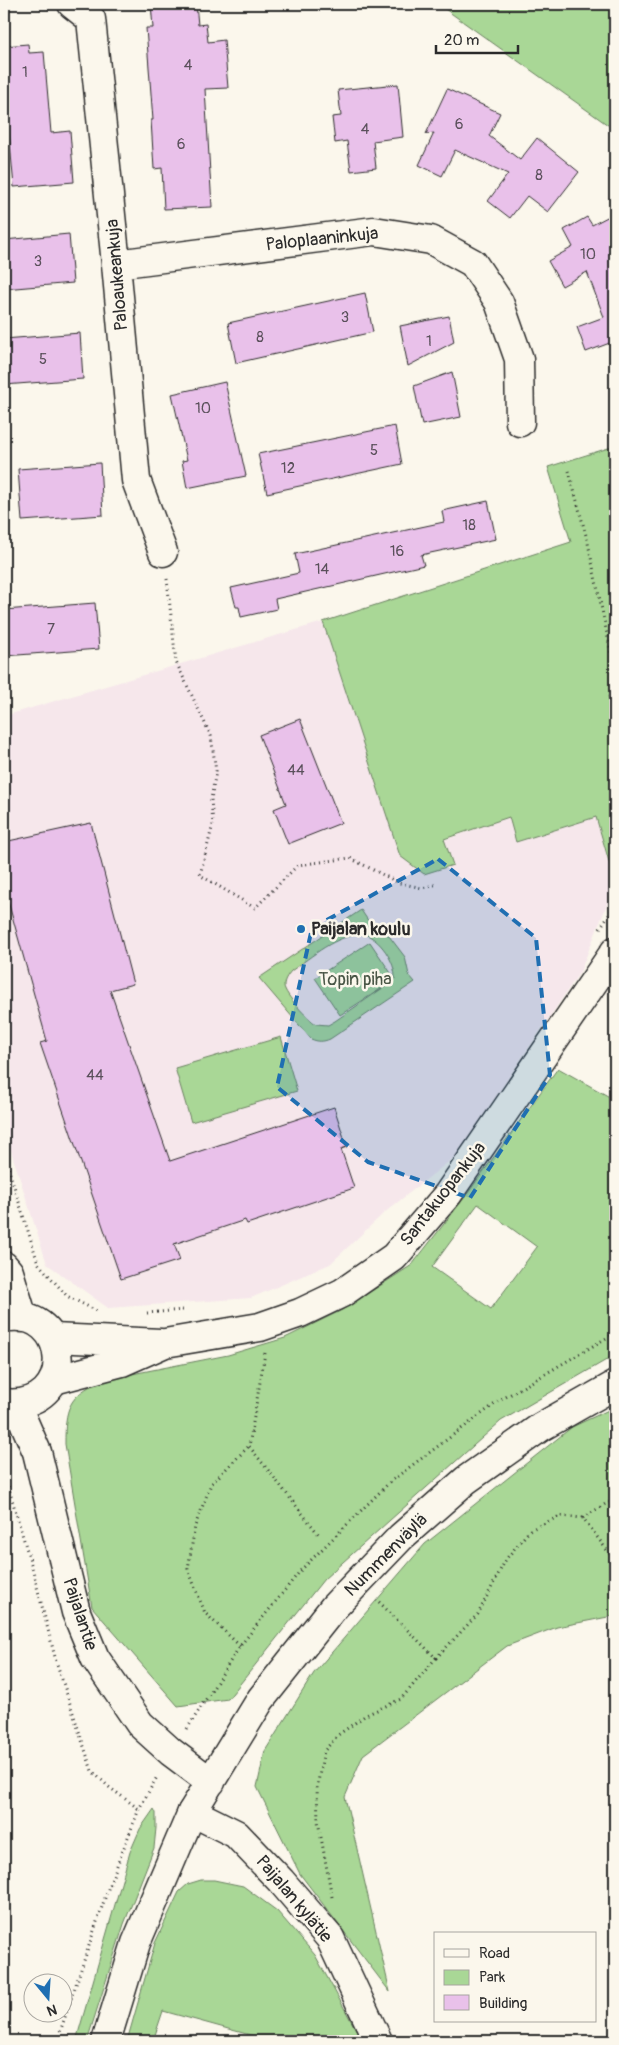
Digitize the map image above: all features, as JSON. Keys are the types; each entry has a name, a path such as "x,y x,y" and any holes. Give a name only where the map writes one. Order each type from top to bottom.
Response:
{"street":[{"name":"Paloaukeankuja","path":"72,4 91,19 136,480 163,552"},
{"name":"Paloplaaninkuja","path":"116,264 374,231 431,240 473,263 499,302 519,359 520,422"},
{"name":"Santakuopankuja","path":"53,1338 165,1343 260,1327 300,1313 342,1293 394,1257 448,1194 606,943"},
{"path":"4,1266 9,1272 14,1318 35,1322 53,1338"},
{"name":"Paijalantie","path":"37,1452 48,1387 58,1359 53,1338"},
{"name":"Santakuopankuja","path":"10,1404 30,1402 48,1387 122,1362 165,1343"},
{"name":"Nummenväylä","path":"211,1782 261,1699 334,1607 400,1537 466,1480 541,1427 615,1385"},
{"name":"Paijalantie","path":"10,1404 37,1452 76,1612 95,1658 140,1724 171,1752 211,1782"},
{"path":"106,2041 136,1943 192,1812 211,1782"},
{"name":"Paijalan kylätie","path":"192,1812 236,1834 281,1881 330,1938 378,2041"}],"path":[{"path":"569,471 588,543 615,672"},
{"path":"163,552 176,662 211,736 216,771 211,799 213,824 200,875 255,908 298,865 350,858 399,883 422,888 438,884"},
{"path":"606,943 615,906"},
{"path":"4,1154 38,1263 67,1296 99,1312"},
{"path":"146,1313 186,1310"},
{"path":"240,1646 205,1614 188,1569 195,1526 211,1484 249,1446 265,1352 260,1327"},
{"path":"57,2041 109,1886 139,1809 171,1752 208,1700 240,1646 301,1570 392,1481 499,1401 615,1333"},
{"path":"249,1446 320,1536"},
{"path":"4,1472 34,1570 56,1661 92,1771 109,1788 139,1809"},
{"path":"330,1938 334,1910 318,1821 317,1787 324,1751 338,1734 366,1715 401,1699 436,1658 478,1614 506,1559 530,1530 560,1516 583,1518 615,1501"},
{"path":"583,1518 615,1561"},
{"path":"374,1596 436,1658"}],"highlighted area":[{"path":"438,859 536,938 550,1075 470,1198 368,1162 277,1087 312,928"}],"shaded area":[{"name":"Paijalan koulu","path":"323,622 400,856 509,817 516,842 596,817 615,885 580,972 456,1156 384,1213 330,1264 251,1298 108,1308 47,1264 4,1129 4,716"}],"green space":[{"path":"438,4 615,4 615,130"},
{"path":"615,446 615,693 608,696 615,723 615,882 596,817 516,842 509,817 444,839 453,865 424,874 400,856 323,622 571,542 548,467"},
{"name":"Topin piha","path":"361,910 369,922 379,925 386,932 405,957 409,975 415,982 330,1039 316,1041 311,1039 259,978","holes":["363,934 369,936 380,945 390,958 395,972 395,979 370,942 315,978 340,1015 390,983 328,1025 316,1024 288,995 284,986 287,976 291,971 334,942 353,935"]},
{"path":"281,1037 297,1091 191,1122 175,1068"},
{"path":"558,1068 615,1100 615,1355 501,1421 324,1579 228,1699 178,1706 92,1607 65,1444 66,1421 71,1404 82,1392 102,1380 228,1355 285,1338 342,1310 412,1265 465,1197","holes":["478,1204 537,1247 491,1309 432,1267"]},
{"path":"615,1407 615,1621 613,1616 557,1627 507,1646 363,1755 345,1797 390,1992 300,1874 257,1787 265,1751 314,1673 425,1544 572,1427"},
{"path":"154,1809 156,1813 156,1828 154,1848 124,1924 87,2041 76,2041 130,1852 140,1829"},
{"path":"201,1880 214,1880 243,1886 277,1911 315,1955 360,2037 352,2041 272,2041 163,2011 153,2041 127,2041 155,1943 179,1892 188,1884"}],"building":[{"path":"151,4 196,4 198,25 206,24 208,42 224,40 228,88 205,89 212,207 164,209 162,168 154,169 151,120 153,120 146,28 153,28"},
{"path":"28,44 29,53 44,52 51,133 70,131 74,182 14,187 6,99 4,99 4,46"},
{"path":"398,84 403,137 373,141 376,168 351,171 347,141 335,143 332,117 341,116 338,90"},
{"path":"447,89 500,113 489,136 520,160 537,138 579,172 548,212 527,196 510,218 488,201 508,174 455,150 442,176 419,165 434,133 426,134"},
{"path":"615,213 615,341 586,352 577,327 604,317 587,272 562,286 548,261 573,247 564,230 587,217 592,225"},
{"path":"69,234 73,283 4,289 4,240"},
{"path":"365,293 373,332 236,363 228,323"},
{"path":"449,316 454,342 408,366 400,326"},
{"path":"80,333 83,379 4,385 4,339"},
{"path":"452,372 461,417 422,425 414,386"},
{"path":"225,382 246,476 187,488 182,461 187,460 172,394"},
{"path":"395,426 402,464 267,493 258,454"},
{"path":"100,463 103,515 22,521 18,469"},
{"path":"488,501 496,539 421,555 424,565 275,599 277,609 241,617 239,607 236,607 231,588 299,573 295,554 444,522 442,511"},
{"path":"95,603 99,649 4,656 4,610"},
{"path":"300,719 341,823 288,844 274,809 286,804 259,735"},
{"path":"91,823 133,984 110,990 170,1161 334,1107 347,1147 341,1149 354,1188 247,1224 245,1220 174,1244 180,1260 121,1279 40,1043 47,1041 4,887 4,842"}],"place":[{"name":"Paijalan koulu","path":"301,929"}]}
